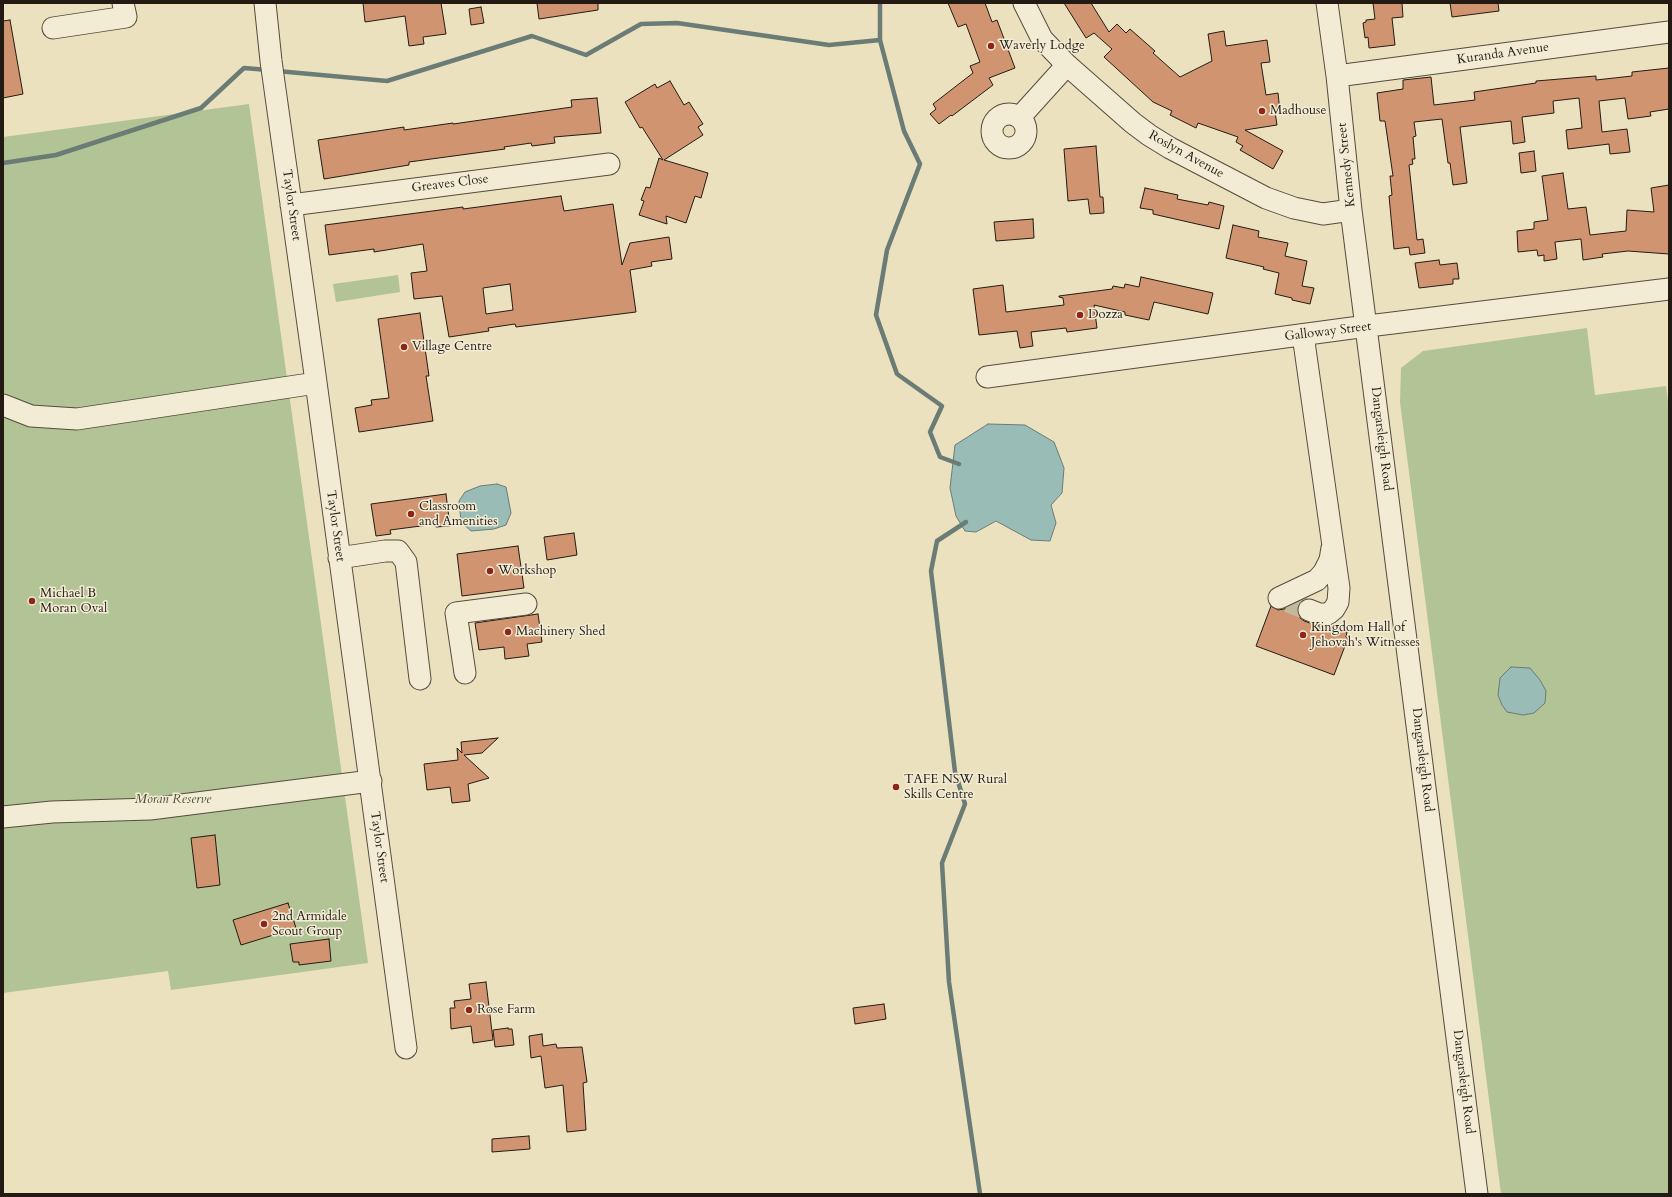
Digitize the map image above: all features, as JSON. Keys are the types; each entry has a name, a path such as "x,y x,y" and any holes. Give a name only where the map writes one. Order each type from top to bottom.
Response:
{"street":[{"path":"54,28 126,17 123,3"},
{"name":"Taylor Street","path":"265,3 271,61 371,781 406,1048"},
{"name":"Roslyn Avenue","path":"1024,3 1042,39 1067,65 1133,123 1149,135 1170,148 1266,198 1294,208 1323,214 1351,210"},
{"name":"Kennedy Street","path":"1327,3 1337,76 1351,210 1367,327"},
{"name":"Kuranda Avenue","path":"1337,76 1669,32"},
{"path":"1020,117 1067,65"},
{"name":"Greaves Close","path":"291,205 609,164"},
{"name":"Galloway Street","path":"987,377 1303,335 1669,289"},
{"name":"Dangarsleigh Road","path":"1367,327 1477,1194"},
{"path":"1303,335 1339,588 1338,602 1334,609 1328,614 1319,614 1309,610"},
{"path":"3,405 31,416 77,419 316,383"},
{"path":"1280,599 1317,580 1324,572 1330,560 1333,548"},
{"path":"339,558 385,550 398,551 406,562 420,679"},
{"path":"465,673 456,613 526,604"},
{"path":"3,817 52,812 150,809 371,781"}],"green space":[{"name":"Moran Reserve","path":"249,104 368,963 171,990 168,971 3,993 3,137"},
{"path":"398,275 400,292 336,302 333,284"},
{"path":"1587,328 1595,395 1666,386 1669,410 1669,1194 1501,1194 1400,402 1401,368 1423,351"}],"water":[{"path":"988,424 1025,425 1054,442 1064,468 1062,493 1051,505 1056,523 1050,541 1031,540 996,521 976,532 965,531 956,516 950,488 955,445"},
{"path":"497,484 506,487 511,513 506,525 494,529 471,531 461,522 459,501 465,492 480,486"},
{"path":"1511,667 1530,668 1540,680 1546,691 1545,703 1534,713 1523,715 1507,712 1502,705 1498,695 1500,678"}],"building":[{"path":"363,3 441,3 446,34 423,37 424,44 409,46 405,16 365,22"},
{"path":"537,3 598,3 598,10 539,19"},
{"path":"948,3 985,3 992,22 997,20 1015,68 989,78 993,85 939,124 930,114 936,109 933,104 973,73 970,66 980,62 966,24 958,27"},
{"path":"1064,3 1091,3 1109,32 1117,24 1126,33 1130,29 1155,51 1153,53 1180,77 1212,61 1208,34 1224,31 1226,46 1267,40 1270,62 1261,63 1266,95 1278,93 1280,112 1275,112 1277,125 1245,130 1283,151 1273,169 1240,150 1243,146 1236,142 1238,137 1198,123 1196,128 1170,115 1172,111 1153,102 1104,57 1112,49 1094,33 1086,38"},
{"path":"1373,3 1402,3 1403,17 1392,18 1395,45 1369,48 1368,37 1365,38 1363,23 1366,22 1366,20 1375,19"},
{"path":"1450,3 1498,3 1499,11 1452,17"},
{"path":"481,7 484,23 471,25 469,9"},
{"path":"10,20 23,94 3,98 3,21"},
{"path":"1669,68 1669,109 1650,112 1651,116 1628,119 1625,98 1599,101 1602,132 1627,129 1630,152 1610,154 1609,144 1568,149 1566,130 1582,128 1579,98 1553,101 1554,113 1522,117 1525,142 1513,144 1511,121 1460,127 1467,183 1453,185 1450,163 1448,163 1442,119 1414,122 1416,136 1413,137 1415,159 1412,159 1413,164 1409,165 1417,240 1423,239 1425,253 1410,255 1409,247 1394,249 1389,196 1392,195 1390,176 1393,176 1385,121 1380,121 1377,93 1403,89 1403,80 1431,77 1434,105 1475,100 1474,92 1536,83 1536,81 1596,76 1596,80 1632,76 1632,72"},
{"path":"670,81 684,105 689,102 703,124 698,127 703,135 664,160 708,173 701,198 695,196 686,223 666,216 667,224 639,215 644,201 641,200 646,187 650,188 659,158 663,160 642,127 640,128 625,102 655,84 657,88"},
{"path":"597,98 601,133 554,137 555,143 532,146 531,143 504,147 505,149 409,162 409,165 324,179 318,140 404,127 404,130 572,107 571,100"},
{"path":"1096,146 1100,197 1103,197 1104,213 1090,214 1088,199 1068,201 1064,149"},
{"path":"1534,151 1536,171 1521,173 1519,153"},
{"path":"1563,173 1568,209 1586,207 1590,235 1626,231 1627,210 1654,212 1651,188 1669,185 1669,254 1628,251 1602,254 1603,257 1583,260 1581,239 1555,242 1557,259 1544,261 1544,255 1538,256 1537,250 1518,252 1517,231 1534,229 1534,222 1548,220 1542,176"},
{"path":"1145,188 1178,195 1177,199 1208,205 1209,202 1224,206 1219,229 1153,214 1153,210 1140,208"},
{"path":"561,196 564,211 613,204 622,265 630,243 669,237 672,259 651,262 652,266 630,270 636,312 516,327 515,324 488,328 489,331 449,337 442,296 414,299 411,273 427,271 423,244 374,252 374,249 329,255 325,225 463,207 463,209","holes":["510,284 513,310 486,314 483,288"]},
{"path":"1033,219 1034,238 996,241 994,222"},
{"path":"1233,225 1259,231 1258,237 1288,243 1285,256 1307,261 1302,286 1314,288 1310,304 1275,294 1279,273 1263,269 1264,267 1226,258"},
{"path":"1439,260 1440,265 1457,263 1459,279 1453,279 1453,284 1419,288 1415,263"},
{"path":"1141,277 1213,293 1208,314 1154,302 1149,320 1125,315 1125,312 1094,305 1097,328 1067,332 1066,328 1031,332 1033,346 1020,348 1017,331 979,335 973,289 1003,285 1006,312 1064,305 1063,298 1059,296 1112,289 1113,286 1124,288 1125,284 1139,287"},
{"path":"420,313 429,376 426,376 433,421 359,432 355,408 372,405 371,400 389,398 378,319"},
{"name":"Classroom and Amenities","path":"446,494 450,526 436,527 436,524 390,530 391,534 376,536 371,504"},
{"path":"574,533 577,555 547,560 544,537"},
{"name":"Workshop","path":"518,546 524,588 462,596 457,554"},
{"name":"Kingdom Hall of Jehovah's Witnesses","path":"1302,600 1298,605 1297,611 1299,617 1304,621 1319,626 1329,626 1347,632 1346,637 1348,638 1334,675 1256,646 1271,606 1278,610 1284,609"},
{"name":"Machinery Shed","path":"538,614 542,642 527,644 529,656 505,659 504,647 479,650 475,623"},
{"path":"498,738 482,753 464,755 489,778 468,784 470,801 452,803 450,787 427,790 424,764 458,760 457,748 462,753 461,742"},
{"path":"215,835 220,885 197,888 191,838"},
{"name":"2nd Armidale Scout Group","path":"288,903 296,928 241,945 233,920"},
{"name":"2nd Armidale Scout Group","path":"329,939 331,961 299,965 299,962 293,962 290,944"},
{"name":"Rose Farm","path":"486,982 493,1040 473,1043 471,1026 451,1029 450,1008 455,1008 454,1001 471,999 469,984"},
{"path":"884,1004 886,1019 855,1024 853,1008"},
{"path":"508,1028 512,1029 514,1045 495,1047 493,1030"},
{"path":"542,1034 543,1046 556,1044 557,1048 582,1047 587,1082 583,1083 586,1130 567,1132 563,1085 545,1088 541,1056 531,1058 529,1036"},
{"path":"529,1136 530,1149 492,1152 492,1139"}],"waterway":[{"path":"880,3 880,40 904,131 920,164 887,250 876,315 897,374 942,406 930,432 940,457 959,464"},
{"path":"277,71 387,81 532,36 586,55 641,24 677,23 829,45 880,40"},
{"path":"3,163 56,155 201,108 244,68 268,70"},
{"path":"966,522 937,541 931,571 955,772 965,804 942,863 949,982 980,1194"}],"tunnel":[{"path":"1288,602 1309,610"}],"place":[{"name":"Waverly Lodge","path":"991,46"},
{"name":"Madhouse","path":"1262,111"},
{"name":"Dozza","path":"1080,315"},
{"name":"Village Centre","path":"404,347"},
{"name":"Classroom and Amenities","path":"411,514"},
{"name":"Workshop","path":"490,571"},
{"name":"Michael B Moran Oval","path":"32,601"},
{"name":"Machinery Shed","path":"508,632"},
{"name":"Kingdom Hall of Jehovah's Witnesses","path":"1303,635"},
{"name":"TAFE NSW Rural Skills Centre","path":"896,787"},
{"name":"2nd Armidale Scout Group","path":"264,924"},
{"name":"Rose Farm","path":"469,1010"}]}
